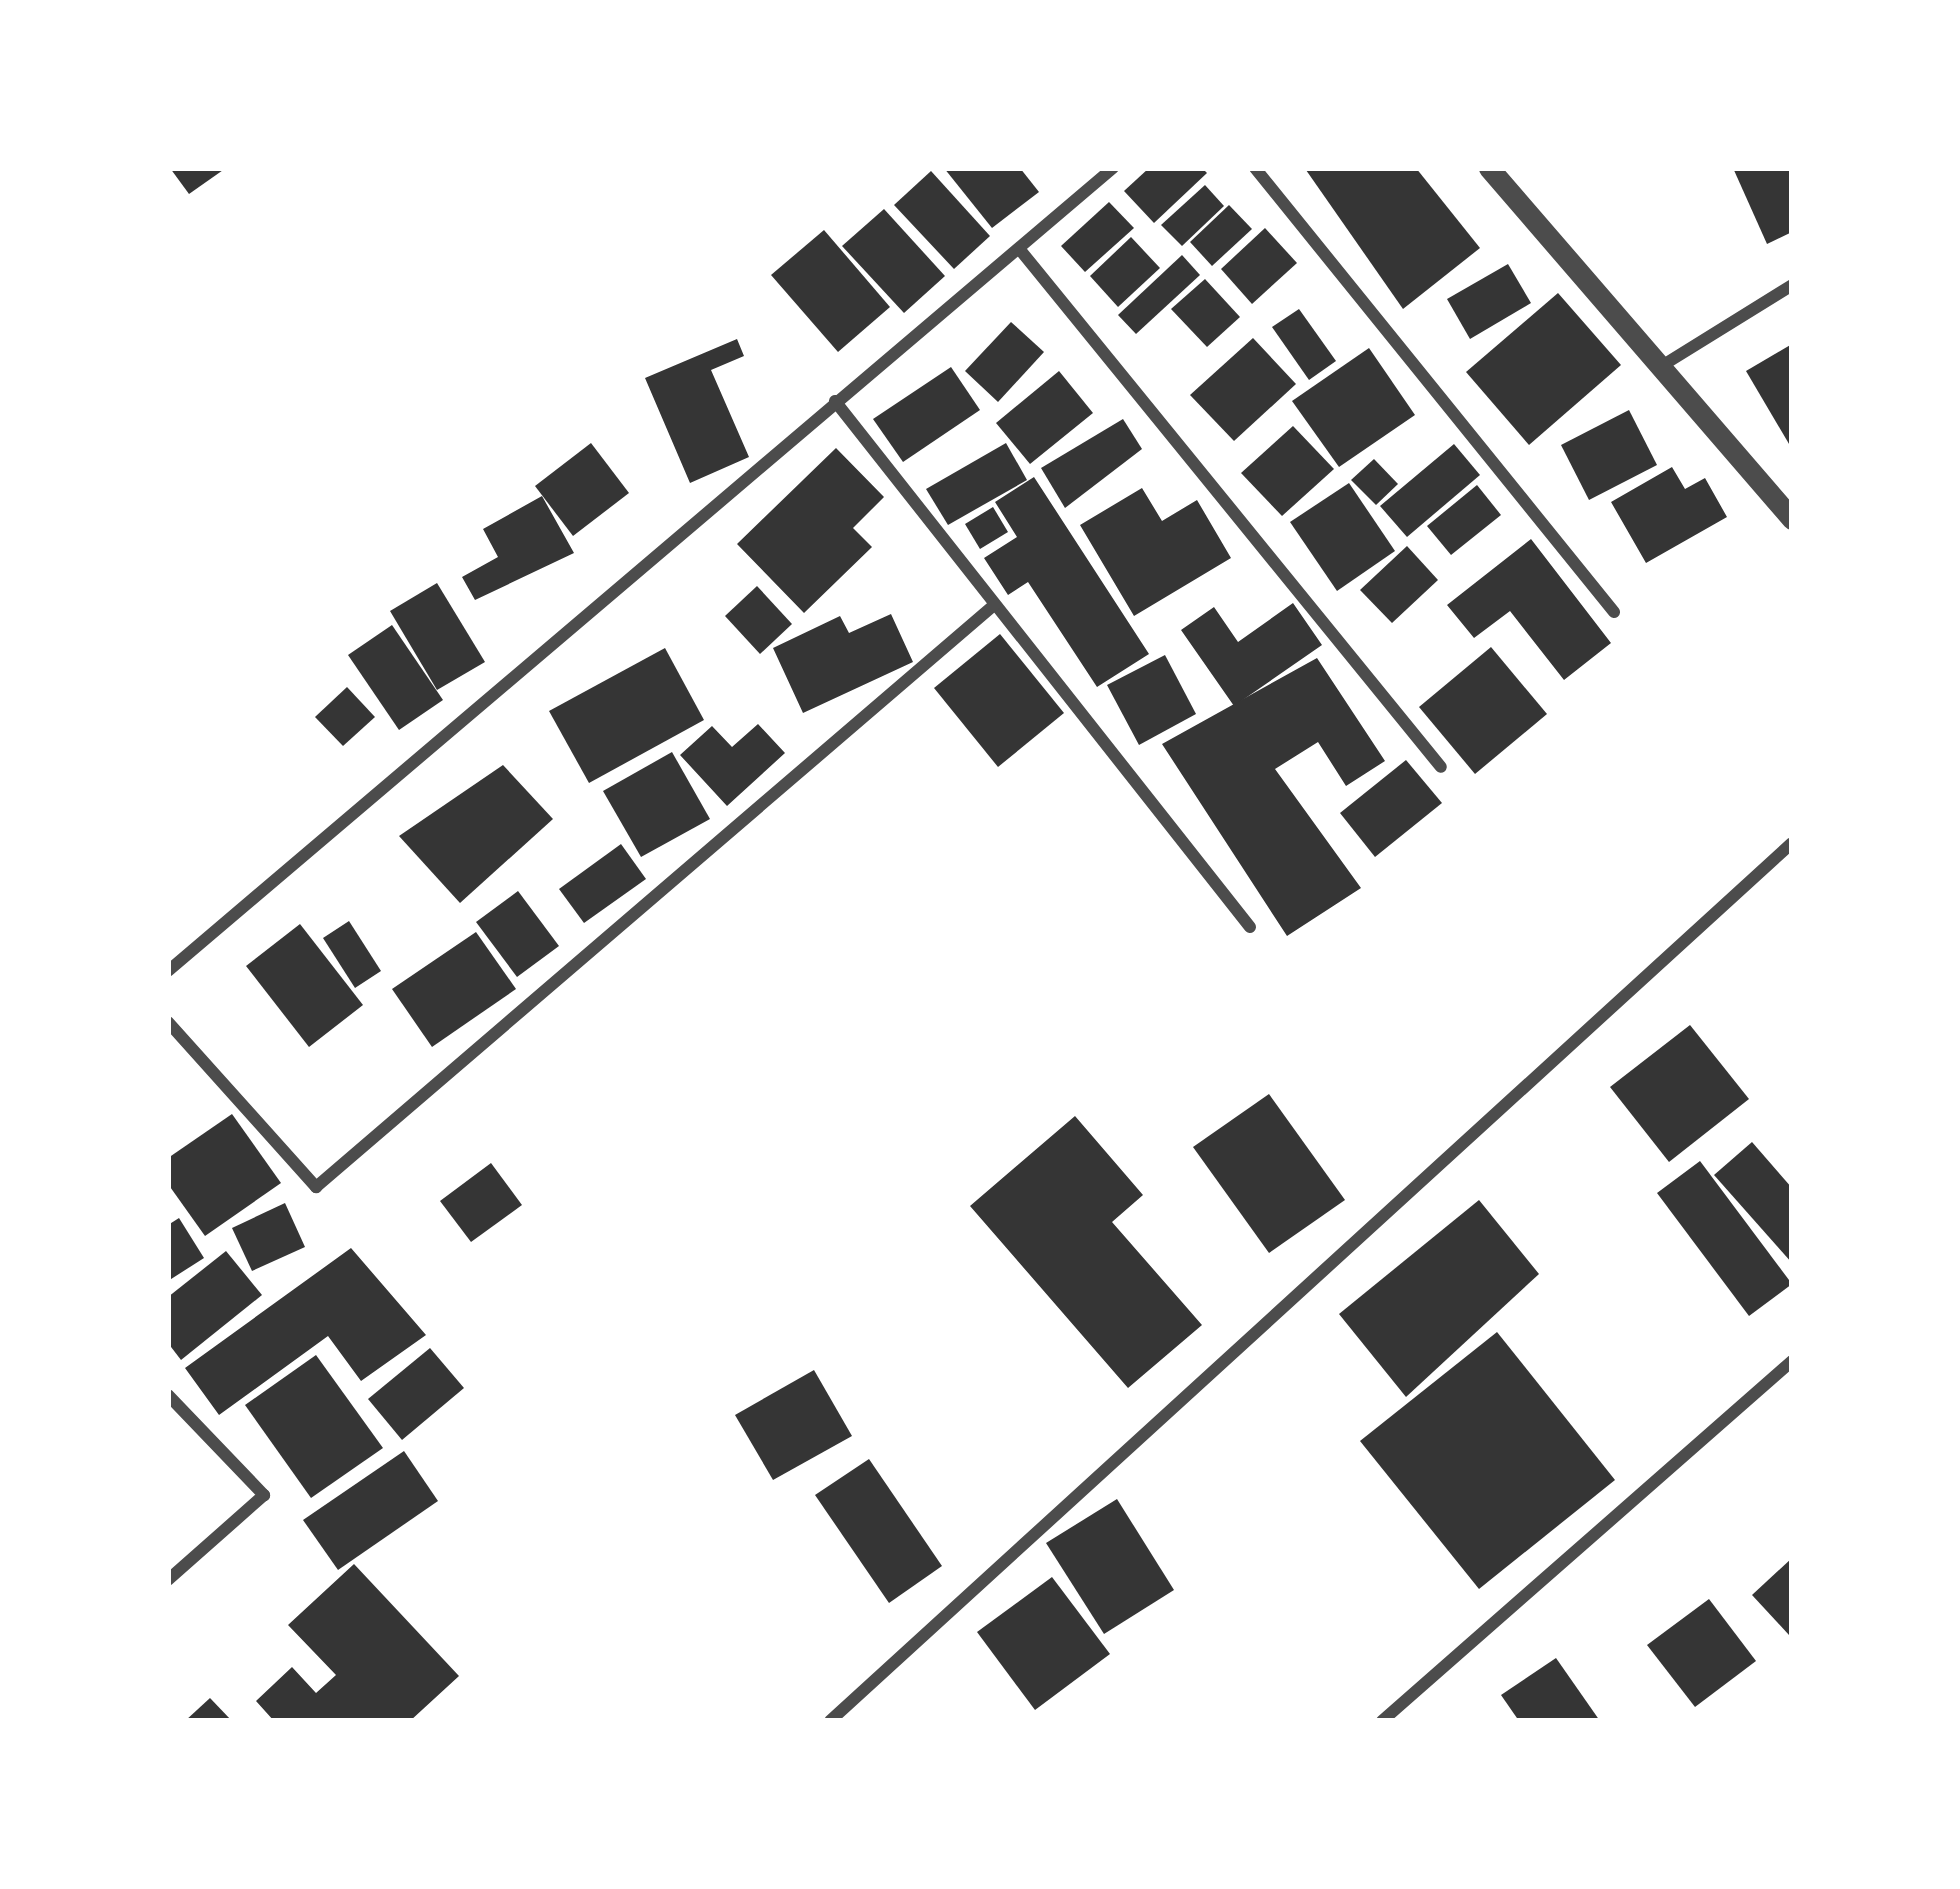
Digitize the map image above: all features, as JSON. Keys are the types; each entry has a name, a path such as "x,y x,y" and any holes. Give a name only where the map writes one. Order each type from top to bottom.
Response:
{"street":[{"path":"168,971 835,401 1021,251 1113,168"},
{"path":"1256,168 1613,612"},
{"path":"1489,168 1792,519"},
{"path":"1021,251 1442,767"},
{"path":"1660,367 1792,285"},
{"path":"835,401 1250,927"},
{"path":"168,1022 316,1187 994,605"},
{"path":"830,1721 1792,843"},
{"path":"1382,1721 1792,1361"},
{"path":"168,1395 264,1495 168,1580"}],"building":[{"path":"170,168 226,168 189,194"},
{"path":"944,168 1020,168 1039,192 992,228"},
{"path":"1149,168 1202,168 1207,173 1154,223 1124,191"},
{"path":"1416,168 1480,248 1403,309 1306,170"},
{"path":"1733,168 1792,168 1792,232 1767,244"},
{"path":"931,171 990,236 954,269 894,205"},
{"path":"1205,185 1224,206 1182,246 1161,225"},
{"path":"1109,202 1134,228 1085,272 1061,246"},
{"path":"1229,205 1252,229 1212,266 1190,242"},
{"path":"884,209 945,276 904,313 842,246"},
{"path":"1265,228 1297,263 1252,304 1221,269"},
{"path":"824,230 890,307 838,352 771,275"},
{"path":"1131,237 1160,268 1118,307 1090,276"},
{"path":"1182,255 1200,275 1136,334 1118,315"},
{"path":"1508,264 1531,303 1470,339 1447,299"},
{"path":"1205,279 1240,317 1207,347 1171,309"},
{"path":"1558,293 1621,365 1529,445 1466,372"},
{"path":"1299,309 1336,361 1309,380 1272,327"},
{"path":"1011,322 1044,352 998,402 965,371"},
{"path":"1253,338 1296,384 1234,441 1190,395"},
{"path":"737,339 744,356 711,370 749,457 690,483 645,378"},
{"path":"1792,344 1792,449 1746,371"},
{"path":"1369,348 1415,415 1339,467 1292,401"},
{"path":"951,367 980,410 903,462 873,419"},
{"path":"1059,371 1093,413 1030,464 996,423"},
{"path":"1629,410 1657,465 1589,500 1561,445"},
{"path":"1123,419 1142,449 1065,508 1041,468"},
{"path":"1293,426 1334,469 1282,516 1241,473"},
{"path":"591,443 629,493 573,536 535,486"},
{"path":"1006,443 1027,480 948,525 926,489"},
{"path":"1454,444 1480,475 1407,537 1380,506"},
{"path":"836,448 884,497 853,528 872,547 804,613 737,544"},
{"path":"1374,459 1398,484 1376,505 1351,480"},
{"path":"1672,467 1685,489 1705,478 1727,517 1646,563 1611,502"},
{"path":"1034,477 1149,654 1097,687 1028,582 1008,595 984,558 1017,537 995,502"},
{"path":"1349,483 1395,551 1337,591 1290,522"},
{"path":"1477,485 1501,515 1451,555 1427,526"},
{"path":"1142,488 1162,521 1197,500 1231,558 1134,616 1080,525"},
{"path":"542,496 574,553 475,600 462,577 498,557 483,529"},
{"path":"993,507 1008,532 980,549 965,524"},
{"path":"1531,539 1611,643 1564,680 1510,611 1474,638 1447,605"},
{"path":"1407,546 1438,580 1392,623 1360,590"},
{"path":"437,583 485,662 437,690 390,611"},
{"path":"757,586 792,624 760,654 725,616"},
{"path":"1293,603 1322,645 1234,706 1181,630 1214,607 1238,642"},
{"path":"891,614 913,662 803,713 773,648 840,616 849,633"},
{"path":"392,625 443,700 399,730 348,655"},
{"path":"1000,634 1064,713 998,767 934,688"},
{"path":"1491,647 1547,714 1475,774 1419,707"},
{"path":"665,648 704,720 589,783 549,711"},
{"path":"1165,655 1196,714 1139,745 1107,685"},
{"path":"1317,658 1385,761 1346,786 1318,742 1275,769 1361,888 1287,936 1162,744"},
{"path":"347,687 375,717 343,746 315,717"},
{"path":"758,724 785,753 727,806 680,755 712,726 732,747"},
{"path":"672,752 710,819 641,857 603,791"},
{"path":"1406,760 1442,803 1375,857 1340,813"},
{"path":"503,765 553,819 460,903 399,836"},
{"path":"621,844 646,879 584,923 559,889"},
{"path":"518,891 559,946 517,977 476,922"},
{"path":"349,921 381,971 355,988 323,938"},
{"path":"300,924 363,1005 309,1047 246,966"},
{"path":"476,932 516,989 432,1047 392,989"},
{"path":"1690,1025 1749,1099 1669,1162 1610,1087"},
{"path":"1269,1094 1345,1200 1269,1253 1193,1147"},
{"path":"232,1114 281,1183 205,1236 168,1184 168,1158"},
{"path":"1075,1116 1143,1195 1112,1222 1202,1325 1128,1388 970,1206"},
{"path":"1752,1142 1792,1188 1792,1263 1714,1175"},
{"path":"1700,1161 1792,1284 1749,1316 1657,1193"},
{"path":"491,1163 522,1205 471,1242 440,1201"},
{"path":"1479,1200 1539,1274 1406,1397 1339,1314"},
{"path":"285,1203 305,1247 252,1271 232,1228"},
{"path":"179,1218 204,1258 168,1281 168,1225"},
{"path":"351,1248 426,1335 361,1381 328,1336 219,1415 185,1368"},
{"path":"226,1251 262,1295 181,1360 168,1343 168,1297"},
{"path":"1497,1332 1615,1480 1479,1589 1360,1441"},
{"path":"430,1348 464,1388 402,1440 368,1399"},
{"path":"316,1355 383,1448 311,1498 245,1405"},
{"path":"814,1370 852,1436 773,1480 735,1415"},
{"path":"404,1451 438,1501 338,1570 303,1520"},
{"path":"869,1459 942,1566 889,1603 815,1495"},
{"path":"1117,1499 1174,1590 1104,1634 1046,1543"},
{"path":"1792,1558 1792,1632 1789,1635 1752,1595"},
{"path":"354,1564 459,1676 410,1721 274,1721 256,1701 292,1667 316,1693 336,1675 288,1625"},
{"path":"1052,1577 1110,1654 1035,1710 977,1632"},
{"path":"1709,1599 1756,1661 1695,1707 1647,1645"},
{"path":"1556,1658 1600,1721 1519,1721 1501,1695"},
{"path":"210,1698 232,1721 185,1721"}]}
